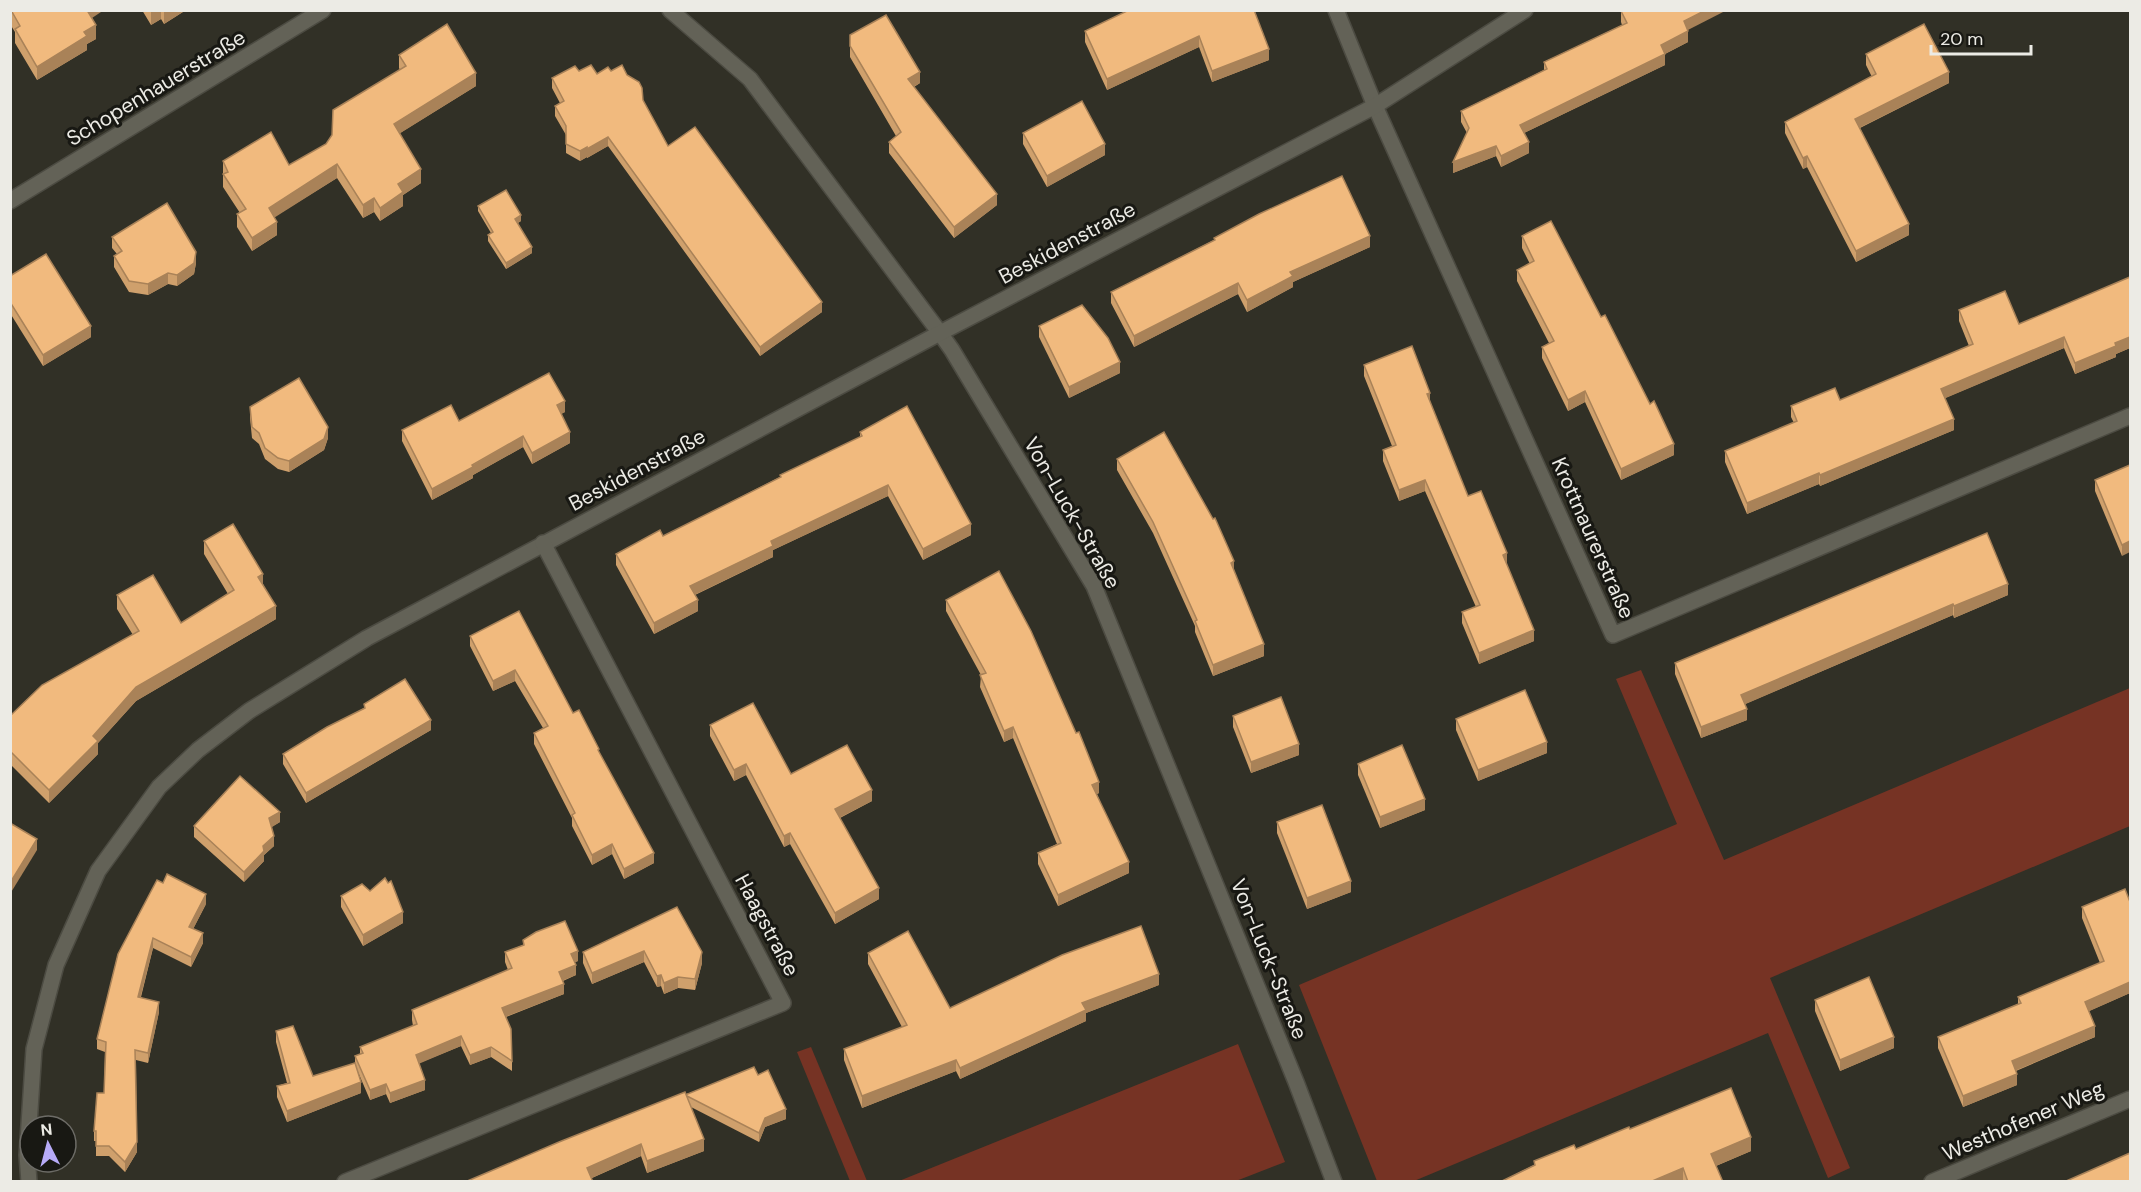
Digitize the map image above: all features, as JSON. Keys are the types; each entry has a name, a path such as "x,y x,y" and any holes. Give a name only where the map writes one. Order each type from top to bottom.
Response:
{"street":[{"name":"Schopenhauerstraße","path":"10,201 323,10"},
{"name":"Von-Luck-Straße","path":"670,10 750,79 940,333 1094,586 1289,1064 1334,1182"},
{"name":"Krottnaurerstraße","path":"1336,10 1375,106 1613,635 2130,416"},
{"name":"Beskidenstraße","path":"29,1182 27,1155 34,1049 56,965 98,872 159,787 215,737 249,711 367,638 940,333 1375,106 1525,10"},
{"name":"Haagstraße","path":"345,1182 783,1003 543,543"},
{"name":"Westhofener Weg","path":"1932,1182 2130,1099"}],"shaded area":[{"path":"1641,670 1724,860 2130,688 2130,826 1770,978 1850,1168 1828,1178 1768,1033 1414,1181 1377,1181 1299,985 1677,824 1616,679"},
{"path":"1238,1044 1285,1162 1236,1181 899,1181"},
{"path":"811,1047 867,1181 850,1181 797,1052"}],"building":[{"path":"11,10 87,10 96,25 84,32 87,36 37,67 15,29 20,26"},
{"path":"1129,10 1254,10 1269,49 1212,71 1199,36 1107,79 1085,31"},
{"path":"1621,10 1706,10 1684,21 1688,31 1661,45 1665,54 1520,125 1529,142 1501,156 1496,146 1453,162 1469,128 1461,111 1547,69 1544,62 1627,23"},
{"path":"886,15 920,72 908,79 997,194 954,227 889,142 901,132 850,46 850,35"},
{"path":"447,24 476,73 394,124 421,169 398,184 403,192 380,208 374,198 363,205 337,164 269,208 277,222 252,238 237,214 246,209 223,174 228,172 223,161 271,132 289,165 326,144 332,135 333,110 406,66 399,55"},
{"path":"1924,24 1949,72 1855,119 1909,224 1856,251 1807,156 1803,158 1785,122 1876,74 1866,54"},
{"path":"591,65 597,74 608,67 611,71 622,65 627,75 639,82 643,100 668,146 695,127 822,302 760,347 608,137 580,151 566,144 566,126 555,106 564,101 552,78 575,66 579,71"},
{"path":"1082,101 1105,144 1047,176 1023,133"},
{"path":"1342,176 1370,236 1290,272 1293,276 1247,300 1238,283 1134,336 1111,292 1215,240 1214,238 1259,214"},
{"path":"506,190 521,215 515,219 532,247 506,263 488,235 493,232 478,206"},
{"path":"167,203 196,252 194,263 177,275 168,273 148,284 129,281 114,256 122,251 112,237"},
{"path":"1551,221 1601,317 1605,315 1650,404 1654,401 1674,444 1621,469 1585,391 1568,400 1542,347 1554,341 1517,270 1534,261 1522,236"},
{"path":"46,254 91,326 43,355 10,302 10,276"},
{"path":"2130,277 2130,337 2115,343 2116,346 2075,363 2064,337 1941,389 1954,419 1747,503 1725,451 1797,421 1791,406 1835,388 1840,400 1973,344 1959,310 2005,291 2019,324"},
{"path":"1082,305 1108,338 1120,362 1069,387 1039,326"},
{"path":"1412,346 1430,393 1427,394 1468,496 1481,491 1507,553 1503,555 1534,630 1479,653 1462,612 1480,605 1425,480 1399,490 1383,450 1396,445 1364,365"},
{"path":"549,373 565,401 557,405 570,432 532,453 523,436 432,489 402,430 451,405 459,421"},
{"path":"299,378 328,427 324,439 289,461 278,458 265,448 259,433 252,427 250,407"},
{"path":"907,406 971,524 923,549 888,485 771,541 773,546 690,586 698,600 654,623 616,554 660,530 663,536 781,477 780,475 862,436 860,432"},
{"path":"1164,432 1213,519 1215,518 1234,561 1231,563 1264,644 1213,665 1195,621 1197,620 1153,522 1117,459"},
{"path":"2130,465 2130,541 2122,545 2095,480"},
{"path":"233,524 263,574 258,577 276,606 136,687 93,736 98,741 49,790 10,751 10,716 42,685 139,631 117,595 153,575 181,623 234,590 204,541"},
{"path":"1987,533 2008,584 1954,606 1953,604 1741,695 1747,709 1701,727 1675,663"},
{"path":"999,571 1031,631 1076,733 1079,732 1099,782 1092,785 1129,862 1058,895 1038,853 1061,843 1013,727 1004,731 980,675 986,673 946,600"},
{"path":"519,611 573,713 579,710 654,853 624,869 612,844 592,855 572,815 575,813 534,733 548,726 515,670 493,681 470,636"},
{"path":"405,679 431,720 306,793 283,754 327,727 365,708 364,704"},
{"path":"1525,690 1547,742 1478,770 1456,719"},
{"path":"1281,697 1299,744 1251,762 1233,716"},
{"path":"753,703 791,774 847,745 872,790 835,809 879,888 835,913 790,833 784,836 746,764 734,770 710,725"},
{"path":"1402,745 1425,799 1380,817 1358,764"},
{"path":"240,776 280,812 269,818 274,836 263,846 264,851 244,872 194,826"},
{"path":"1322,805 1351,881 1307,898 1277,822"},
{"path":"10,823 37,839 10,883"},
{"path":"167,874 206,894 189,927 203,933 191,957 153,938 138,997 159,1002 148,1053 135,1050 137,1142 125,1162 109,1146 96,1146 96,1131 94,1131 97,1093 104,1093 106,1042 97,1039 118,954 157,880 163,883"},
{"path":"385,878 388,883 391,881 403,912 363,935 341,896 362,884 370,891"},
{"path":"2125,889 2130,902 2130,982 2085,1002 2095,1026 2012,1061 2017,1074 1963,1096 1938,1037 2021,1003 2018,997 2104,961 2082,907"},
{"path":"677,907 702,952 695,979 678,977 664,983 661,975 657,976 644,951 592,973 583,952"},
{"path":"565,921 578,951 571,954 576,965 559,972 564,984 502,1008 511,1029 512,1061 491,1047 470,1055 461,1036 416,1055 425,1080 390,1093 386,1084 370,1090 355,1056 363,1053 360,1047 417,1024 412,1010 512,968 505,952 524,945 523,940 536,932"},
{"path":"1141,926 1159,974 1082,1003 1086,1010 960,1068 956,1060 862,1096 844,1049 907,1025 868,953 908,931 950,1008 1062,955"},
{"path":"1869,977 1894,1037 1840,1060 1815,1000"},
{"path":"293,1026 313,1076 355,1063 361,1082 287,1111 277,1086 290,1083 276,1031"},
{"path":"754,1067 758,1075 768,1070 786,1109 765,1118 759,1133 685,1095"},
{"path":"1731,1088 1751,1137 1711,1154 1723,1182 1688,1182 1683,1168 1650,1182 1500,1182 1535,1165 1534,1161 1574,1145 1576,1149 1629,1127 1630,1129"},
{"path":"685,1092 704,1139 647,1161 641,1144 587,1168 593,1182 465,1182 559,1142"},
{"path":"2130,1153 2130,1182 2064,1182"}]}
